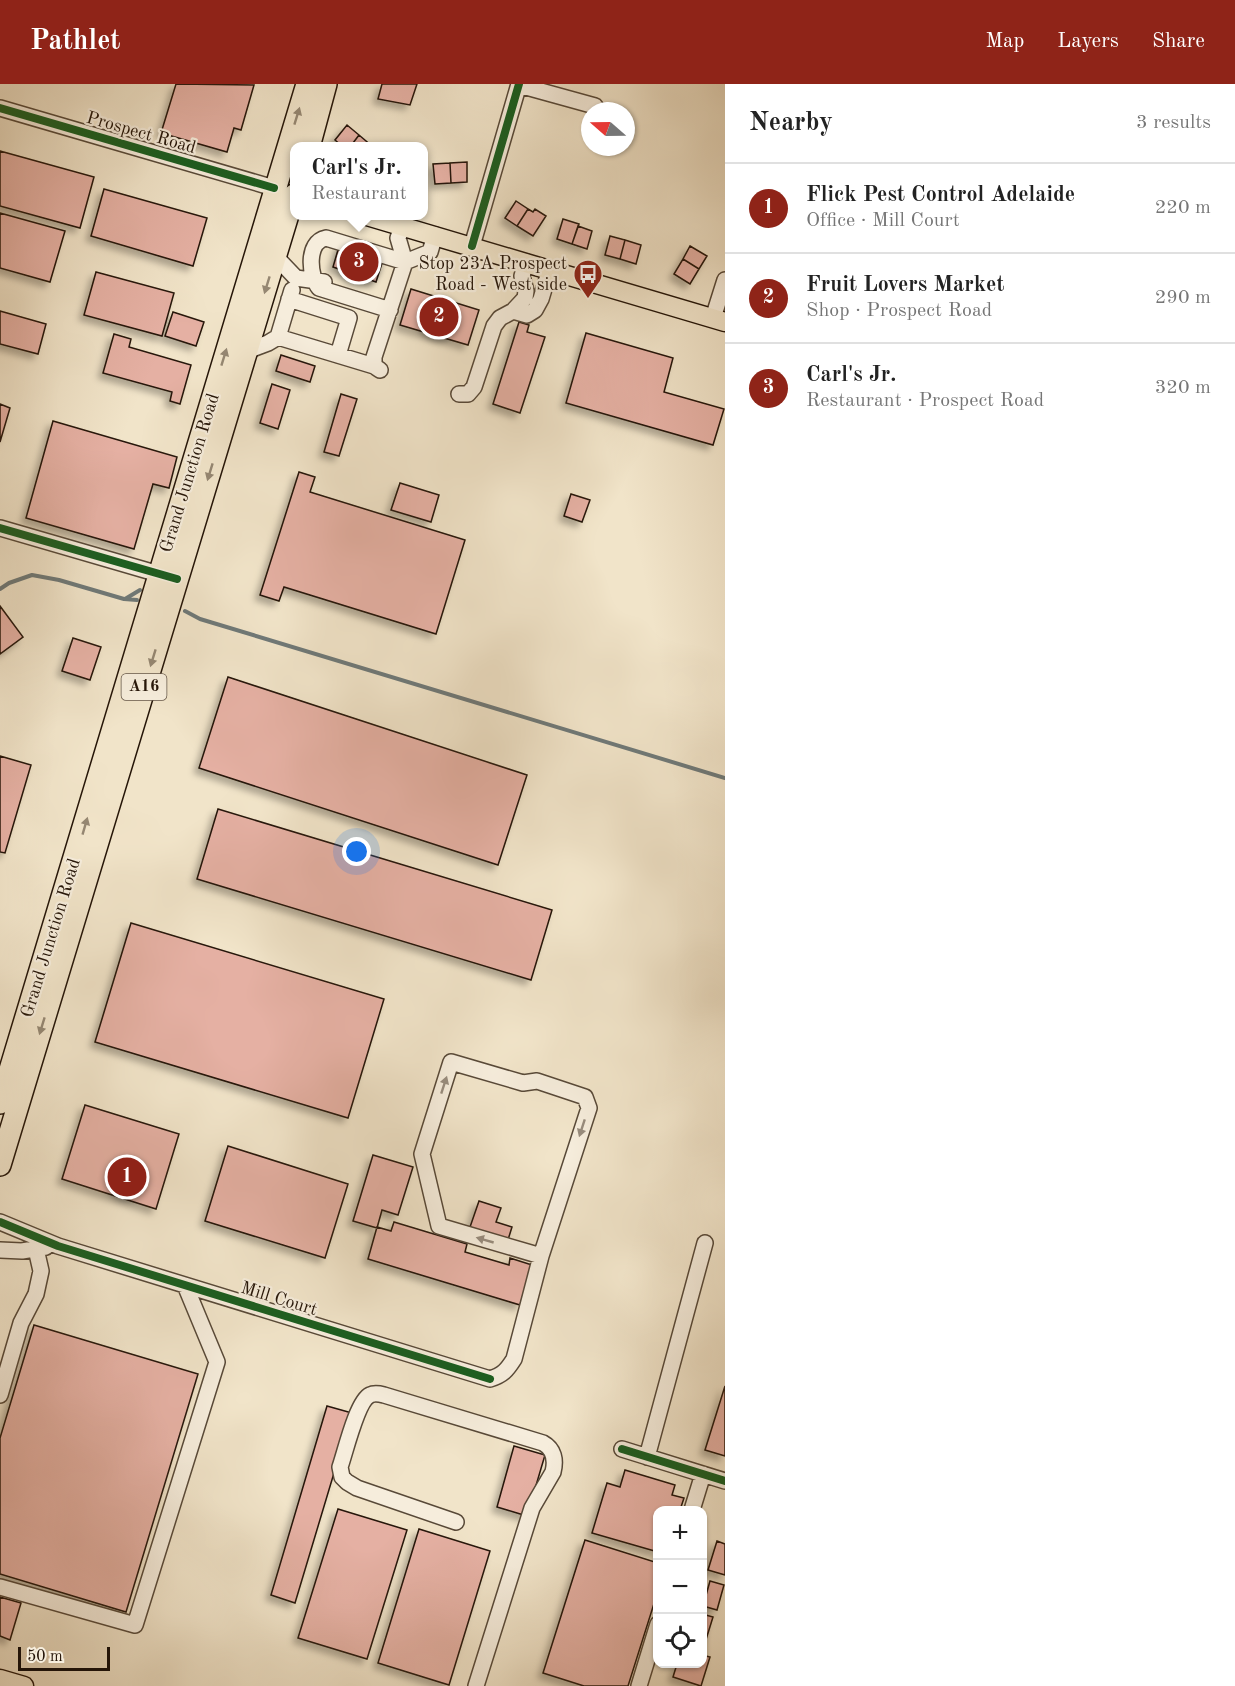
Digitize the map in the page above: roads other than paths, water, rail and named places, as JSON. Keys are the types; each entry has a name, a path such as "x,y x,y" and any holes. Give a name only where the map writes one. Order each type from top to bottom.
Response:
{"highway":[{"name":"Grand Junction Road","path":"297,142 307,84"},
{"path":"311,142 326,84"},
{"name":"Grand Junction Road","path":"168,577 247,351 286,268 288,193"},
{"name":"Grand Junction Road","path":"0,1165 84,858 168,577 288,193"},
{"name":"Grand Junction Road","path":"0,1103 84,858"}],"main road":[{"path":"381,220 719,320"},
{"path":"0,1678 24,1686"}],"street":[{"path":"472,246 519,84 581,102"},
{"name":"Prospect Road","path":"0,108 288,193"},
{"path":"278,337 377,368 375,357 405,262 399,238 402,226"},
{"path":"391,306 334,289 319,288 314,277 327,238 405,262 430,252 435,235"},
{"path":"459,394 468,394 474,387 494,326 500,318 513,311 525,298 526,291 522,276 526,262"},
{"path":"247,351 278,337 289,299 286,268 314,277"},
{"path":"513,311 526,315 535,310 541,299 550,269"},
{"path":"719,320 725,280"},
{"path":"324,310 327,298 334,289"},
{"path":"289,299 349,318 338,355"},
{"path":"0,528 168,577"},
{"path":"451,1062 523,1083 537,1081 585,1097 589,1108 541,1256 439,1226 422,1154 451,1062"},
{"name":"Mill Court","path":"0,1222 58,1246 490,1379 506,1372 514,1359 541,1256"},
{"path":"647,1457 705,1244"},
{"name":"Mill Court","path":"0,1250 22,1251 58,1246"},
{"path":"0,1395 21,1323 36,1294 40,1271 36,1249"},
{"path":"0,1587 135,1624 218,1362 185,1286"},
{"path":"456,1522 363,1491 342,1477 340,1467 359,1408 366,1397 384,1395 543,1443 553,1454 555,1466 532,1508 476,1686"},
{"path":"622,1449 725,1481"},
{"path":"693,1506 703,1474"},
{"path":"639,1686 653,1638"}],"waterway":[{"path":"0,589 9,583 32,575 59,580 124,599 137,600"},
{"path":"125,599 140,590"},
{"path":"185,611 200,619 725,778"}],"place":[{"name":"Carl's Jr.","path":"359,262"},
{"name":"Stop 23A Prospect Road - West side","path":"588,300"},
{"name":"Fruit Lovers Market","path":"439,317"},
{"name":"Flick Pest Control Adelaide","path":"127,1177"}]}
